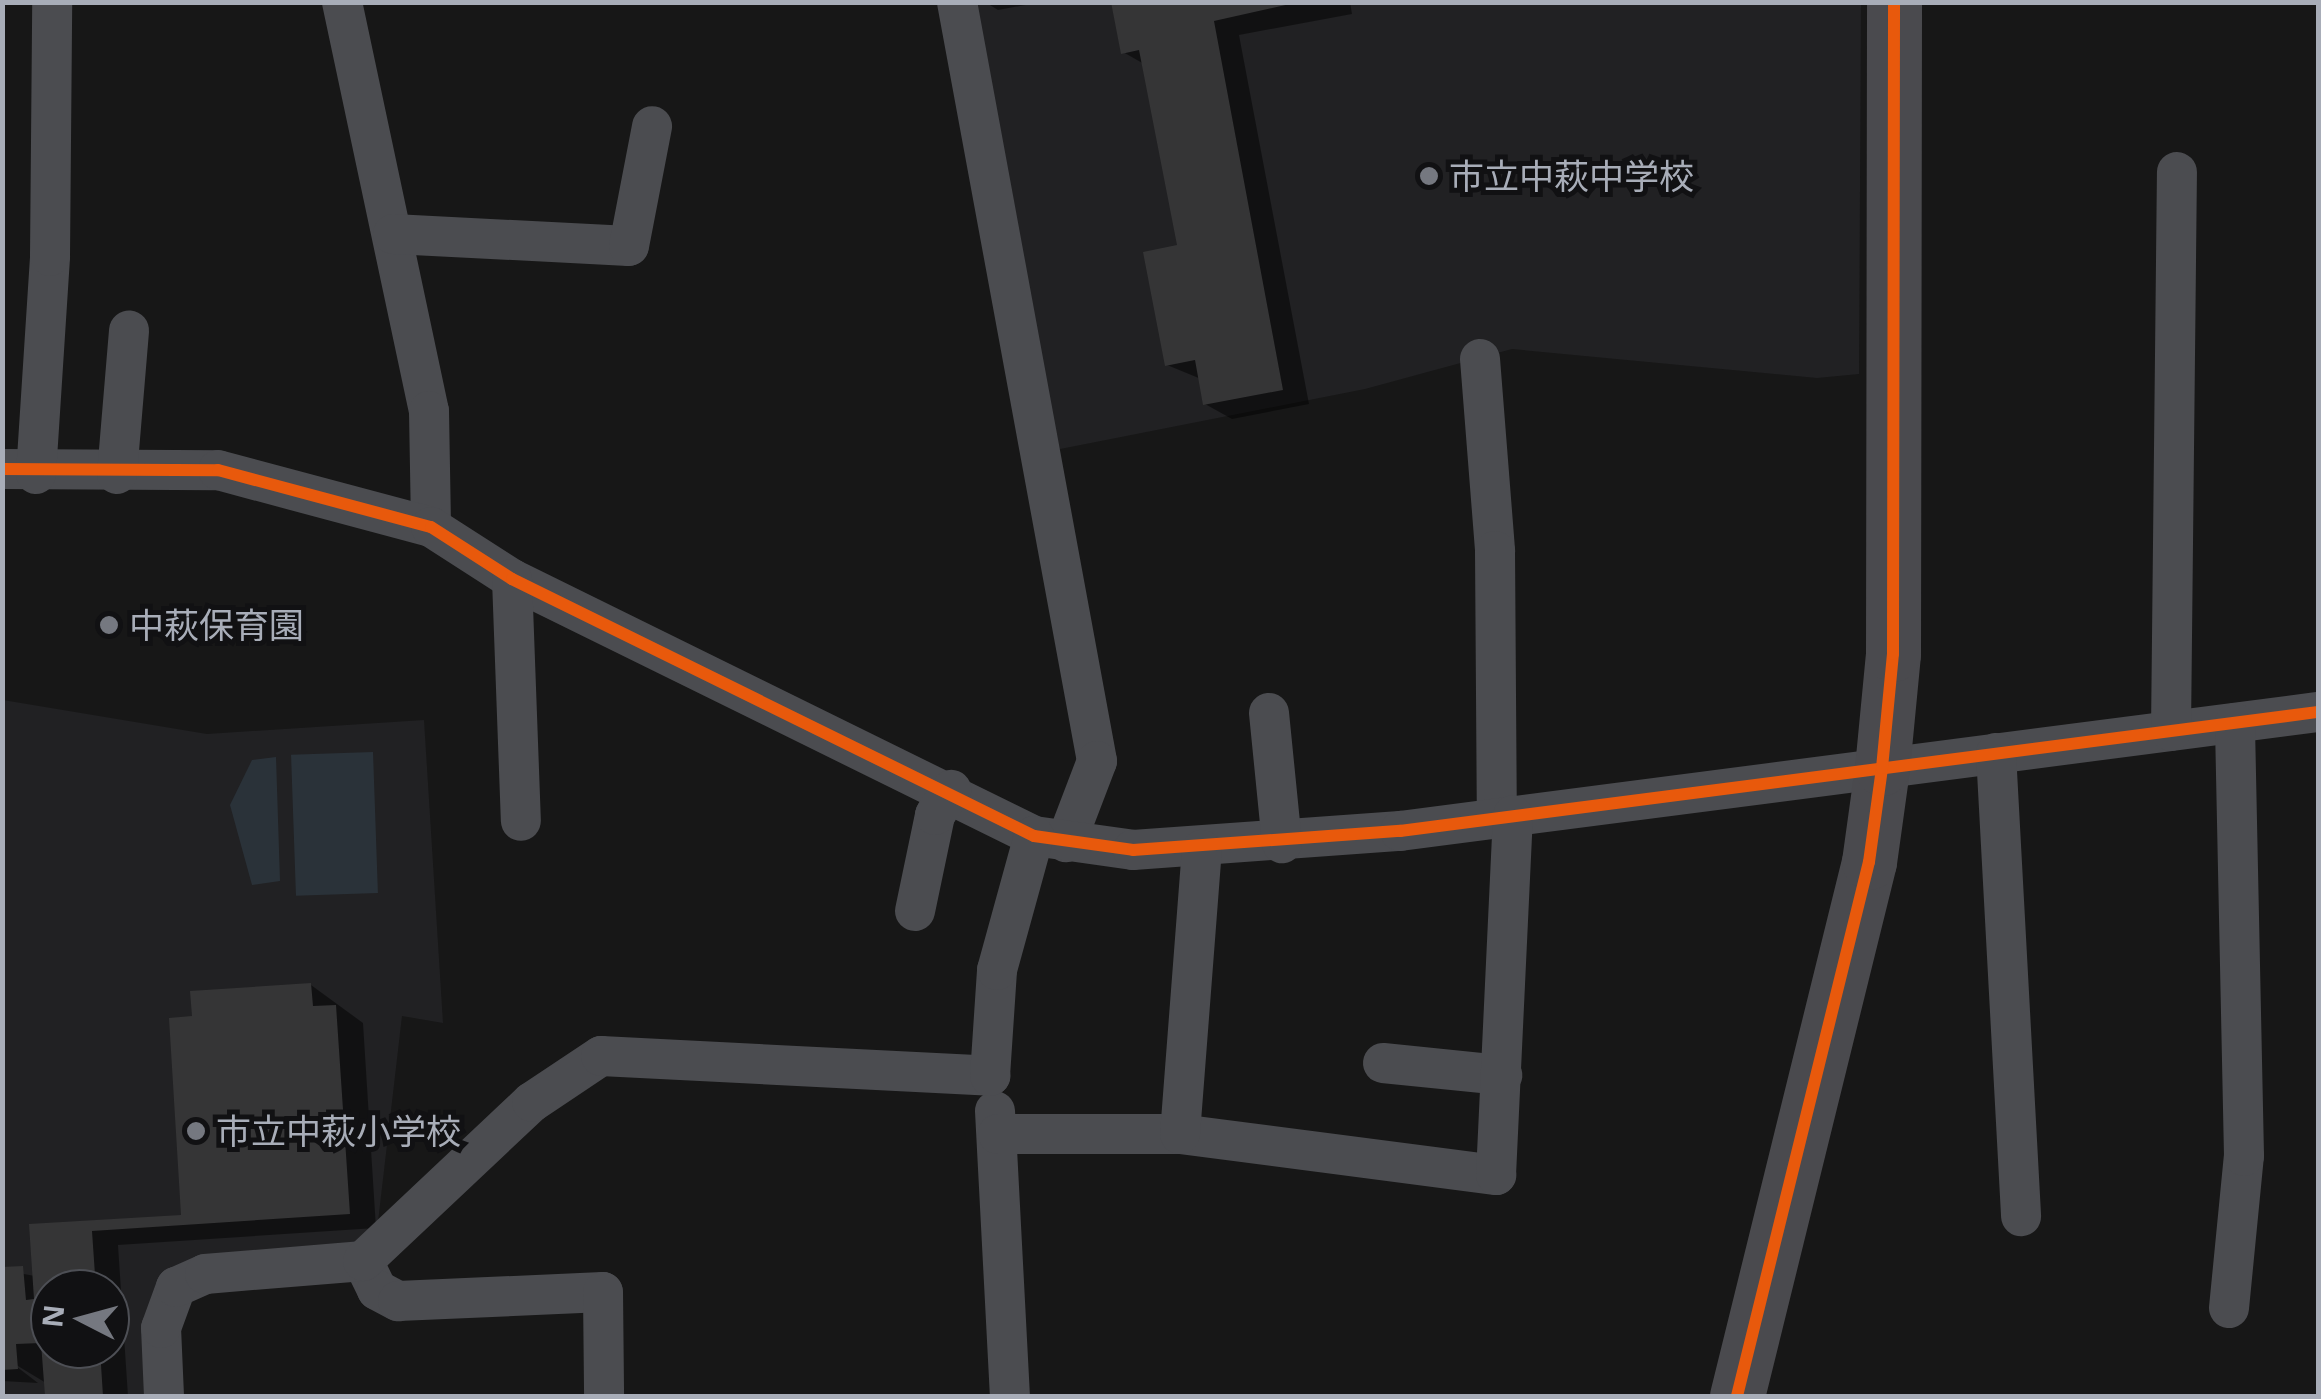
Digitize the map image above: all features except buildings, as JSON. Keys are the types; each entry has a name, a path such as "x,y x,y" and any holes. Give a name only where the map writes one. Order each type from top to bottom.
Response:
{"street":[{"path":"52,2 50,256 19,471 117,474 218,470 431,527 512,579 1050,839 1202,850 1282,843 2318,712"},
{"path":"342,2 429,411 431,527"},
{"path":"957,2 1097,761 1050,839 998,970 990,1076 998,1134 1010,1396"},
{"path":"1737,1396 1869,862 1882,768 1892,654 1894,2"},
{"path":"393,234 629,246 652,126"},
{"path":"2171,731 2177,172"},
{"path":"117,474 129,330"},
{"path":"998,1134 1180,1134 1496,1175 1502,1075 1505,816 1495,551 1480,359"},
{"path":"512,579 520,821"},
{"path":"1268,713 1282,843"},
{"path":"2229,1308 2244,1156 2236,722"},
{"path":"1996,753 2021,1216"},
{"path":"916,912 935,816 951,790"},
{"path":"1180,1134 1202,850"},
{"path":"164,1396 161,1328 176,1288 204,1274 363,1261 532,1102 600,1056 990,1076"},
{"path":"1382,1063 1502,1075"},
{"path":"363,1261 377,1290 398,1301 602,1292 604,1396"}],"shaded area":[{"name":"市立中萩中学校","path":"964,3 1861,3 1859,374 1817,378 1512,349 1365,389 1050,451"},
{"name":"市立中萩小学校","path":"3,700 207,734 424,720 443,1023 402,1016 376,1239 181,1265 146,1396 3,1396"},
{"path":"373,752 378,893 296,896 291,755"},
{"path":"276,757 280,881 252,885 230,805 252,760"}],"cycle path":[{"path":"1737,1396 1869,862 1882,768 1893,654 1894,2"},
{"path":"2,469 218,470 431,527 512,579 1034,836 1133,850 1400,831 2318,712"}],"place":[{"name":"市立中萩中学校","path":"1429,176"},
{"name":"中萩保育園","path":"109,625"},
{"name":"市立中萩小学校","path":"196,1131"}]}
